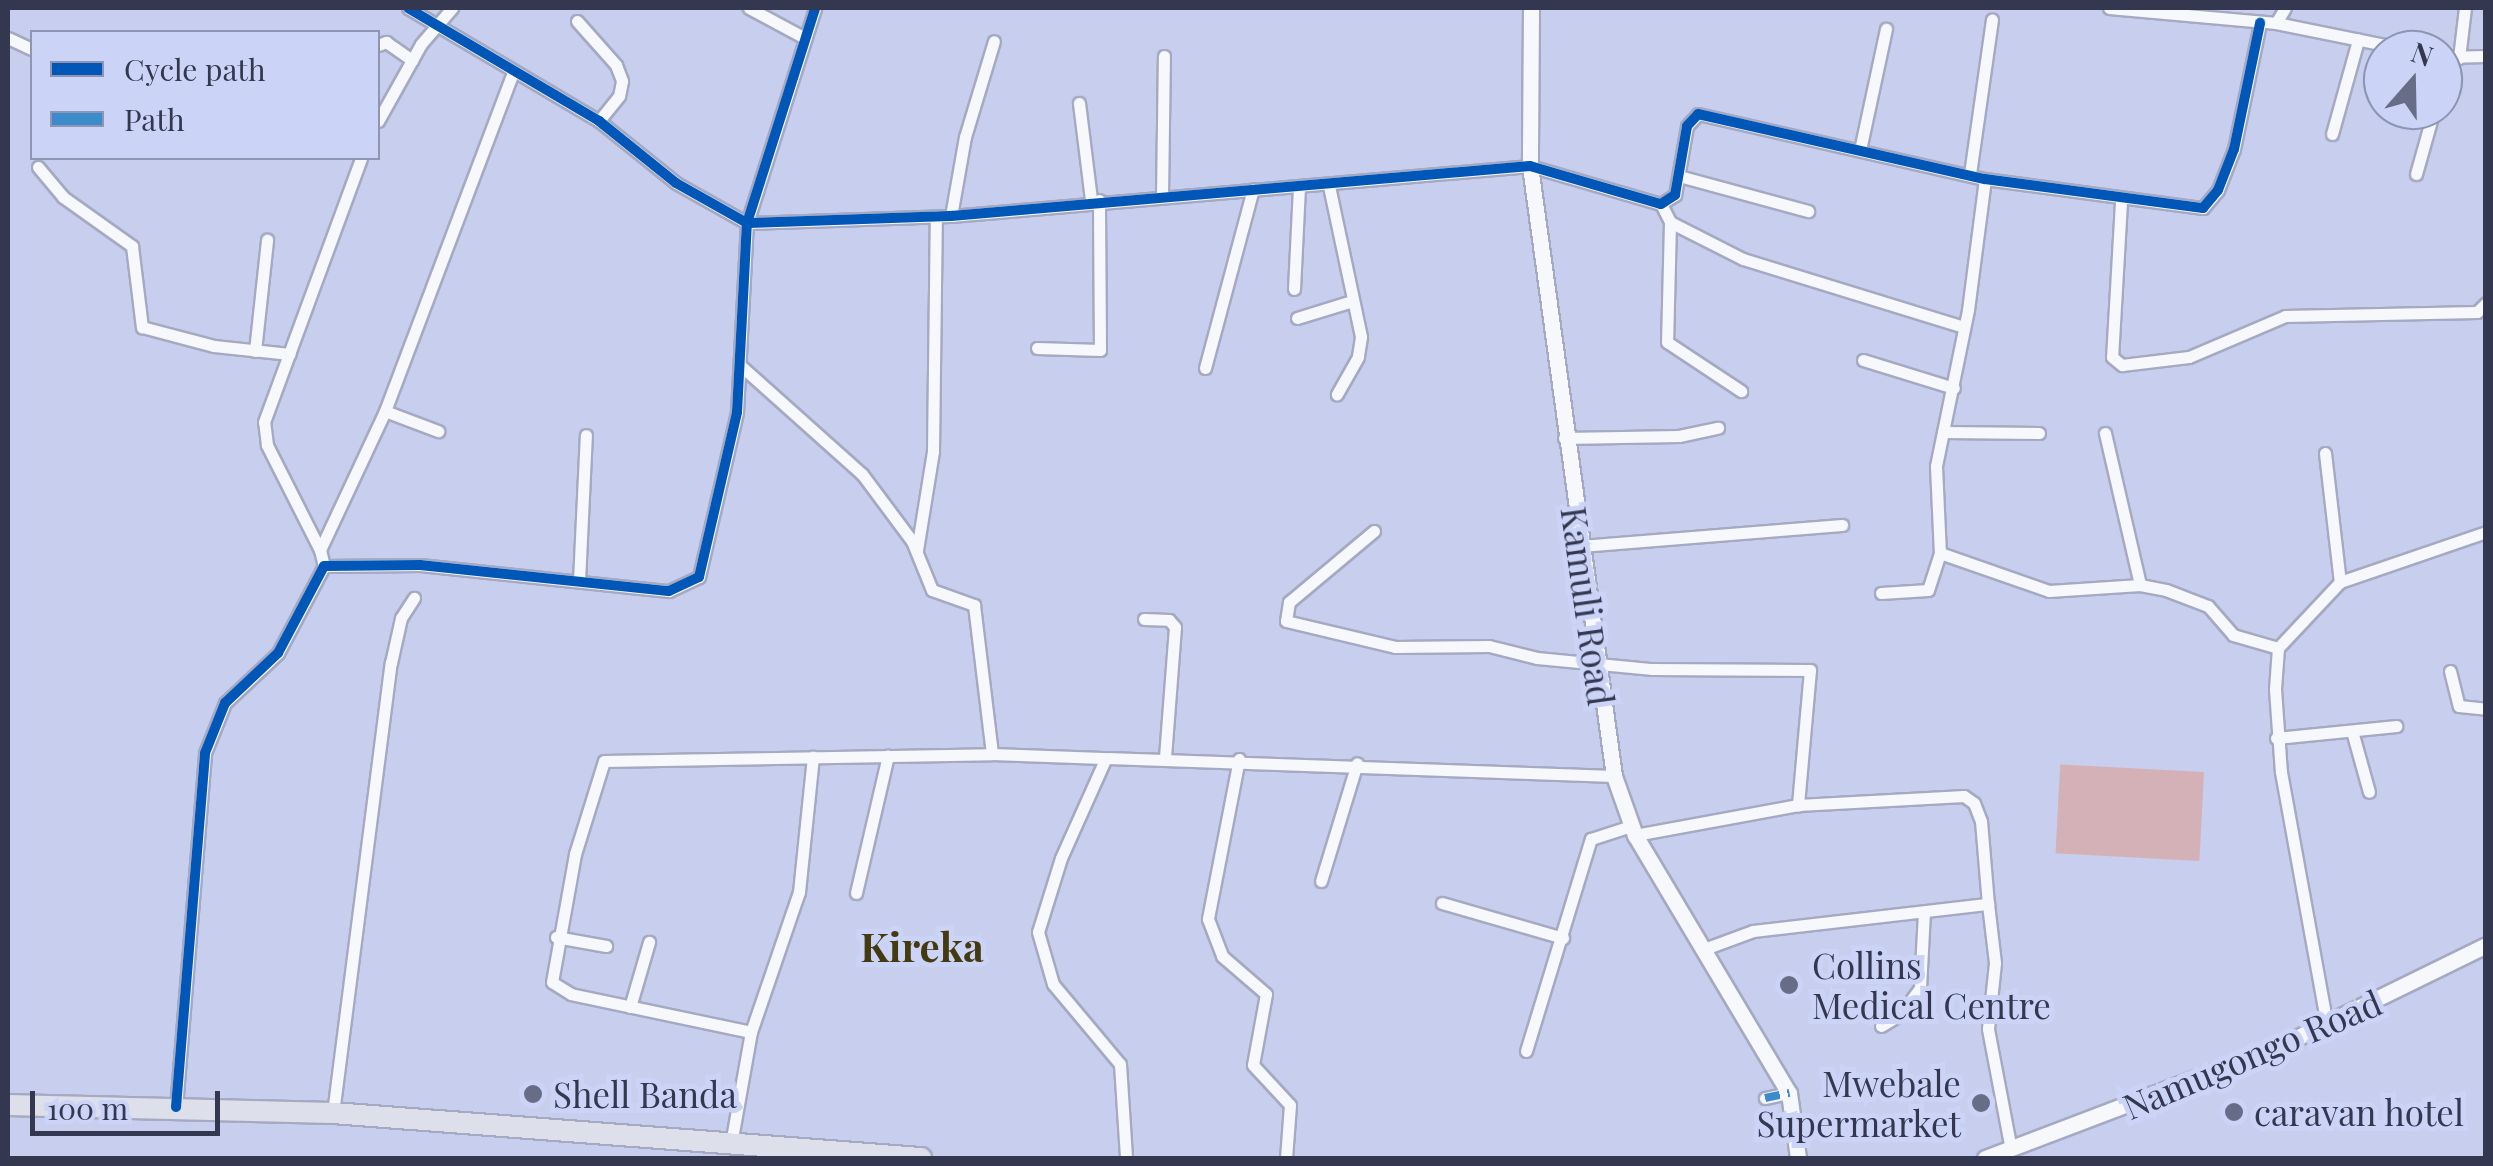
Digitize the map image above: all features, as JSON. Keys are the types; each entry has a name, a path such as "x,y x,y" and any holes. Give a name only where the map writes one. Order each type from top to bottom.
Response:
{"highway":[{"path":"8,1105 333,1113 922,1158"}],"street":[{"path":"408,8 599,121 676,184 746,223 951,216 1162,194 1329,186 1530,166 1662,204 1675,196 1687,126 1698,114 1984,179 2120,202 2203,208 2211,202 2241,121 2260,22"},
{"path":"380,116 412,60 452,8"},
{"path":"748,8 806,38"},
{"path":"324,566 420,564 670,591 699,577 730,456 741,366 746,223 815,8"},
{"name":"Kamuli Road","path":"1531,8 1530,166 1564,438 1614,776 1633,830 1707,948 1790,1093 1798,1158"},
{"path":"2110,8 2227,14 2363,41"},
{"path":"2276,23 2286,8"},
{"path":"577,20 616,65 622,82 619,96 599,121"},
{"path":"1970,174 1992,20"},
{"path":"1860,150 1886,29"},
{"path":"2332,134 2358,40"},
{"path":"951,216 965,137 994,41"},
{"path":"380,44 386,42 412,60"},
{"path":"1162,194 1164,56"},
{"path":"320,550 385,411 513,72"},
{"path":"1037,348 1100,350 1095,200 1079,104"},
{"path":"2416,174 2428,130"},
{"path":"176,1107 206,752 225,703 278,653 324,566 320,550 264,437 269,404 290,354 324,244 359,160"},
{"path":"38,167 62,197 132,246 142,328 255,351 290,354"},
{"path":"1679,176 1808,212"},
{"path":"1881,593 1928,590 1940,552 1936,466 1954,388 1984,179"},
{"path":"1329,186 1362,349 1337,394"},
{"path":"1294,289 1299,187"},
{"path":"1205,368 1253,189"},
{"path":"2120,202 2112,357 2122,365 2189,357 2285,316 2477,312 2486,303"},
{"path":"1662,204 1670,222 1667,342 1741,391"},
{"path":"917,550 934,451 936,216"},
{"path":"1670,222 1742,259 1964,327"},
{"path":"255,351 267,240"},
{"path":"1297,318 1350,302"},
{"path":"1863,360 1954,388"},
{"path":"741,366 862,474 917,550 932,590 974,605 992,754"},
{"path":"385,411 438,431"},
{"path":"1564,438 1679,436 1718,428"},
{"path":"1945,432 2040,433"},
{"path":"2105,433 2140,585"},
{"path":"579,581 586,435"},
{"path":"2325,454 2340,582"},
{"path":"1580,546 1842,525"},
{"path":"1374,531 1289,602 1286,621 1395,648 1488,646 1536,658 1652,669 1812,671 1798,805"},
{"path":"2327,1025 2276,738 2278,648 2340,582 2486,532"},
{"path":"1940,552 2049,591 2140,585 2200,602 2234,634 2278,648"},
{"path":"333,1113 391,663 401,618 414,598"},
{"path":"1144,618 1176,627 1165,758"},
{"path":"2450,671 2464,711 2486,709"},
{"path":"2276,738 2396,726"},
{"path":"2352,731 2369,792"},
{"path":"751,1032 558,988 550,976 592,784 604,761 992,754 1104,762 1165,758 1356,763 1614,776"},
{"path":"856,893 888,756"},
{"path":"731,1144 751,1032 794,917 813,758"},
{"path":"1239,760 1208,919 1222,956 1266,994 1252,1065 1290,1105 1286,1158"},
{"path":"1104,762 1060,858 1038,932 1053,984 1120,1064 1126,1158"},
{"path":"1320,880 1356,763"},
{"path":"1526,1051 1564,938 1591,839 1798,805 1970,799 1981,821 1995,963 1988,1029 2010,1144"},
{"path":"1442,903 1564,938"},
{"path":"1707,948 1753,931 1988,904"},
{"path":"1881,1026 1914,1001 1920,988 1924,912"},
{"path":"556,937 606,946"},
{"path":"630,1006 649,942"},
{"name":"Namugongo Road","path":"1985,1158 2010,1144 2118,1111 2327,1025 2486,945"},
{"path":"1765,1098 1790,1093"}],"shaded area":[{"path":"2060,764 2204,772 2199,861 2056,853"}],"marked path":[{"path":"1765,1098 1789,1093"}],"cycle path":[{"path":"408,8 599,121 676,183 747,223 951,216 1530,166 1661,204 1675,195 1687,126 1698,114 1985,179 2203,208 2218,190 2234,149 2260,23"},
{"path":"176,1107 205,753 225,703 278,653 324,566 420,565 669,591 699,577 737,412 747,223 815,8"}],"place":[{"name":"Collins Medical Centre","path":"1789,985"},
{"name":"Shell Banda","path":"533,1094"},
{"name":"Mwebale Supermarket","path":"1981,1103"},
{"name":"caravan hotel","path":"2234,1112"}],"district":[{"name":"Kireka","path":"922,946"}]}
